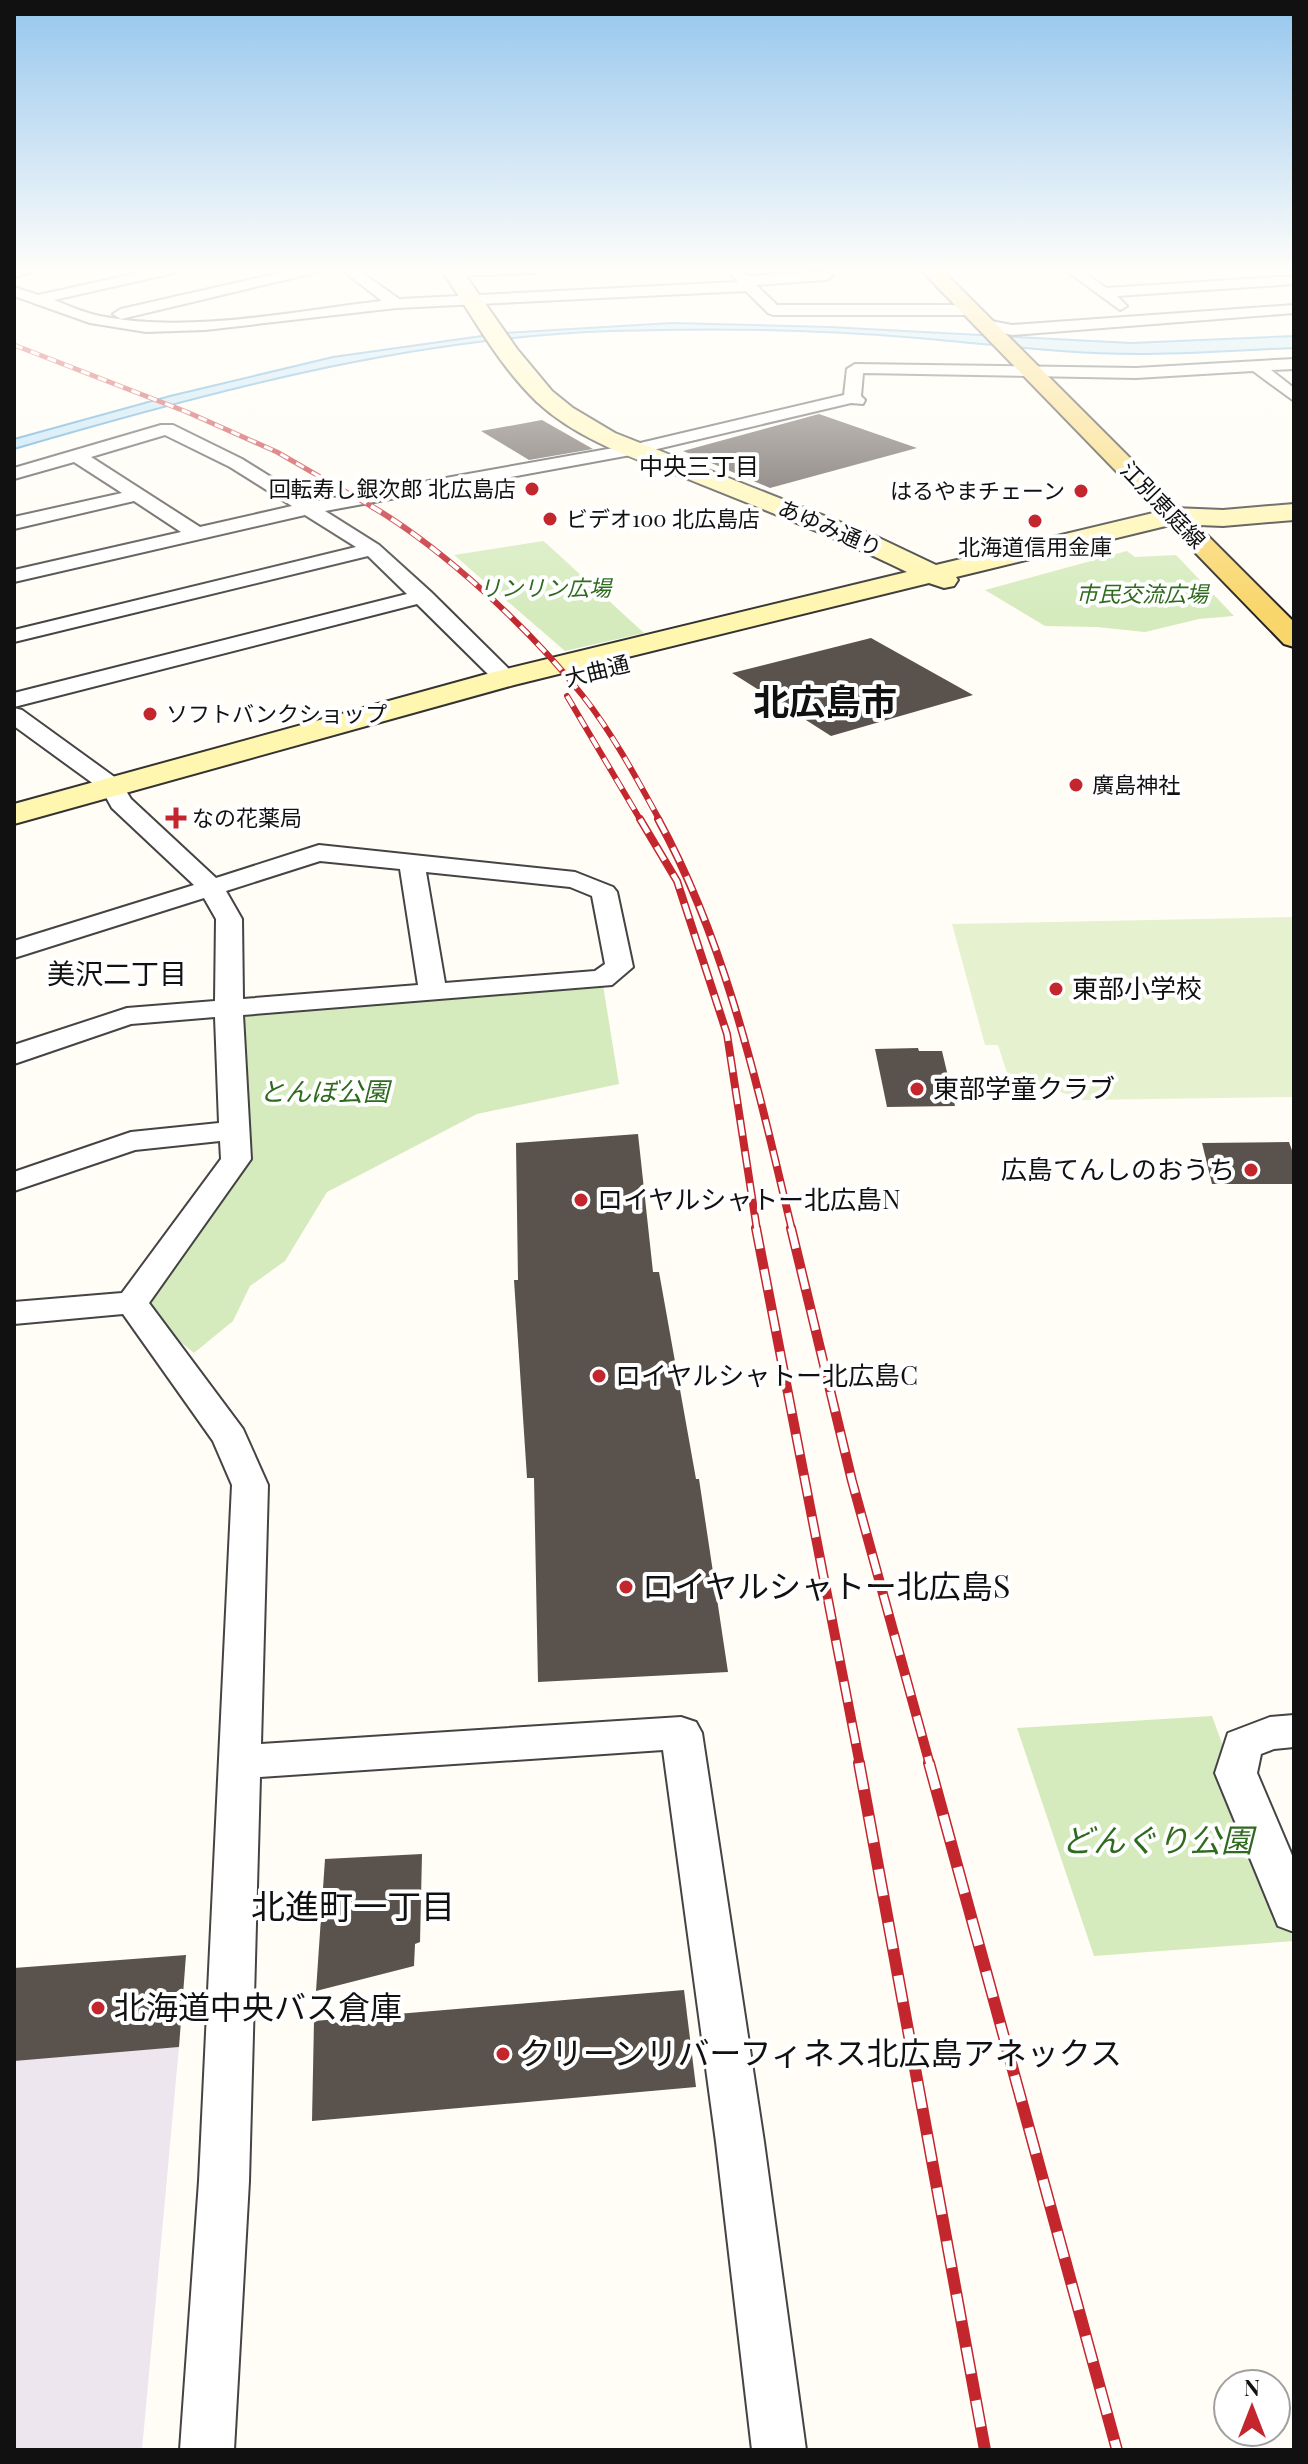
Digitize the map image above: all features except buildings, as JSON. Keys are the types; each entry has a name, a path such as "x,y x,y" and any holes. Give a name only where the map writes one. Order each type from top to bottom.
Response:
{"main road":[{"name":"あゆみ通り","path":"534,384 565,413 607,438 866,542 943,579"},
{"name":"江別恵庭線","path":"1044,384 1294,638"},
{"name":"大曲通","path":"14,814 116,794 943,579 1179,521 1292,514"},
{"name":"大曲通","path":"14,832 116,794 505,678 943,579"}],"street":[{"path":"14,576 309,508 636,449 854,399 855,384"},
{"path":"14,474 167,429 236,463 372,549 424,596 505,678"},
{"path":"77,456 196,533"},
{"path":"14,523 138,495"},
{"path":"14,636 372,549"},
{"path":"14,700 424,596"},
{"path":"14,715 116,794 212,888 229,919 229,1010 236,1159 132,1303 14,1313"},
{"path":"14,950 319,853 575,880 604,892 619,967 602,979 127,1016 14,1055"},
{"path":"412,863 433,993"},
{"path":"14,1182 131,1141 235,1131"},
{"path":"132,1303 230,1438 250,1485 224,2181 207,2450"},
{"path":"1294,1731 1270,1733 1243,1744 1236,1773 1294,1913"},
{"path":"242,1762 681,1733 740,2142 779,2450"}],"shaded area":[{"path":"179,2047 142,2450 14,2450 14,2060"}],"green space":[{"name":"リンリン広場","path":"543,541 644,633 565,651 454,555"},
{"name":"市民交流広場","path":"1127,551 1135,557 1176,555 1234,616 1199,619 1145,632 1045,626 985,590"},
{"path":"1294,917 1294,1097 1083,1100 1007,1073 998,1045 985,1045 952,924"},
{"name":"とんぼ公園","path":"602,979 619,1084 477,1114 327,1192 285,1261 250,1286 233,1321 194,1353 132,1303 236,1159 229,1010"},
{"name":"どんぐり公園","path":"1212,1716 1294,1941 1094,1956 1017,1728"}],"water":[{"path":"220,384 253,384 14,449 14,439"}],"railway":[{"path":"115,384 277,452 374,508"},
{"path":"371,506 428,545 485,592 562,671 604,726 660,821"},
{"path":"567,696 641,821"},
{"path":"640,819 677,881 727,1034 757,1230"},
{"path":"658,819 704,917 722,968 753,1072 792,1230"},
{"path":"756,1228 860,1765"},
{"path":"791,1228 852,1481 930,1765"},
{"path":"859,1763 985,2450"},
{"path":"929,1763 1117,2450"}],"place":[{"name":"回転寿し銀次郎 北広島店","path":"532,489"},
{"name":"はるやまチェーン","path":"1081,491"},
{"name":"ビデオ100 北広島店","path":"550,519"},
{"name":"北海道信用金庫","path":"1035,521"},
{"name":"ソフトバンクショップ","path":"150,714"},
{"name":"廣島神社","path":"1076,785"},
{"name":"なの花薬局","path":"176,818"},
{"name":"東部小学校","path":"1056,989"},
{"name":"東部学童クラブ","path":"917,1089"},
{"name":"広島てんしのおうち","path":"1251,1170"},
{"name":"ロイヤルシャトー北広島N","path":"581,1200"},
{"name":"ロイヤルシャトー北広島C","path":"599,1376"},
{"name":"ロイヤルシャトー北広島S","path":"626,1587"},
{"name":"北海道中央バス倉庫","path":"98,2008"},
{"name":"クリーンリバーフィネス北広島アネックス","path":"503,2054"}],"district":[{"name":"中央三丁目","path":"699,467"},
{"name":"北広島市","path":"825,702"},
{"name":"美沢二丁目","path":"117,974"},
{"name":"北進町一丁目","path":"353,1907"}]}
